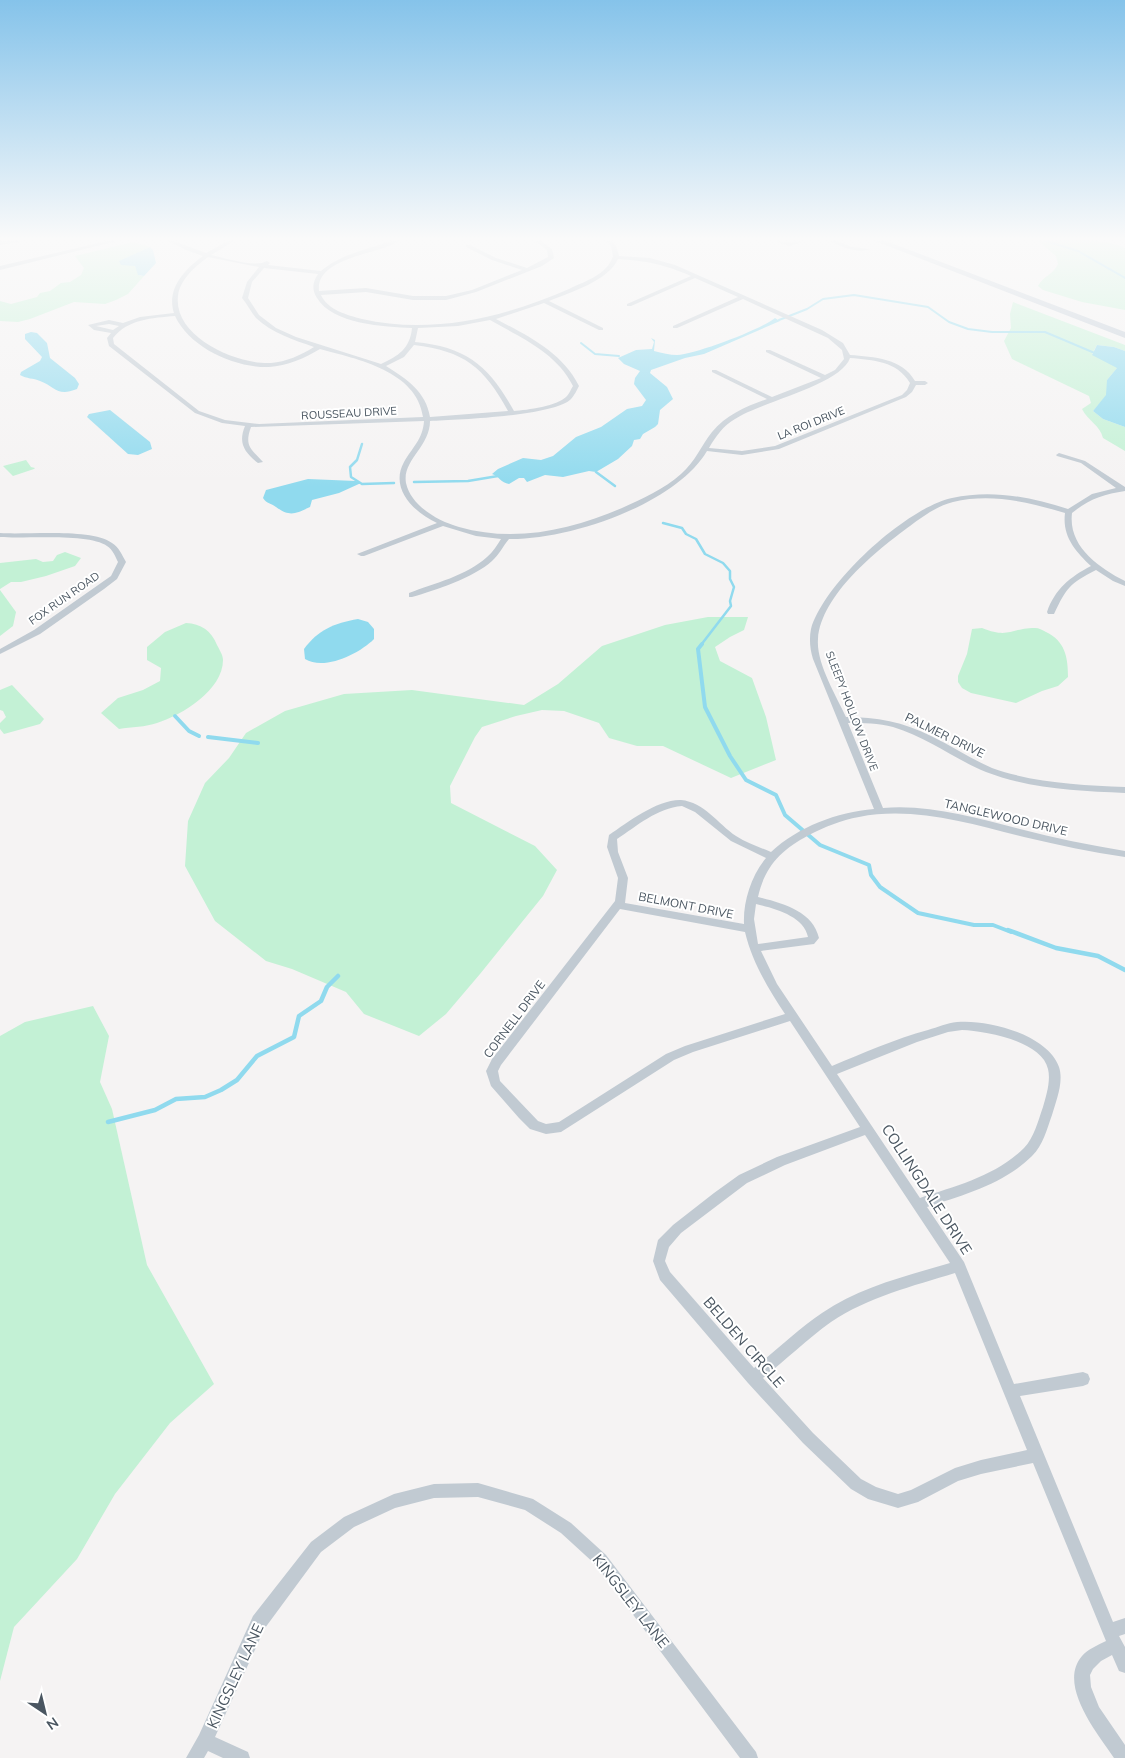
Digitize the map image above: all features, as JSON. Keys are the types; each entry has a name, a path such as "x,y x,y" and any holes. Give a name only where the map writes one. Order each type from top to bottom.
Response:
{"main road":[{"path":"1094,323 1125,335"}],"street":[{"path":"103,323 91,325 96,329 114,332 131,323"},
{"path":"115,323 125,325"},
{"path":"184,323 195,339 214,351 244,363 270,364 287,361 309,353 320,346"},
{"path":"265,323 278,332 358,356 382,366 405,380 419,395 427,414 426,432 423,440 407,462 403,477 405,488 414,505 423,514 441,524 466,531 506,537 553,534 581,526 632,506 669,487 691,469 723,424 751,406 824,377 844,365 847,356 846,352 833,338 800,323"},
{"path":"382,323 415,326 466,323"},
{"name":"ROUSSEAU DRIVE","path":"114,332 110,338 111,345 197,412 224,422 248,426 285,426 512,413 547,408 569,398 576,386 573,378 544,350 499,323"},
{"path":"589,323 601,329"},
{"path":"676,327 685,323"},
{"path":"382,366 400,358 413,343 415,326"},
{"path":"413,343 442,348 469,359 492,380 512,413"},
{"path":"768,351 824,377"},
{"path":"847,356 882,361 906,372 913,383 925,383"},
{"path":"714,372 770,398"},
{"name":"LA ROI DRIVE","path":"705,449 738,453 759,452 778,448 904,396 909,392 913,383"},
{"path":"248,426 244,438 245,446 250,454 260,462"},
{"path":"1059,455 1083,462 1123,489"},
{"path":"1123,489 1097,493 1083,500 1069,512 1067,518 1069,532 1075,544 1095,566 1110,577 1125,584"},
{"name":"SLEEPY HOLLOW DRIVE","path":"880,811 824,676 814,640 819,618 862,560 929,510 944,502 989,496 1038,502 1069,512"},
{"path":"361,554 441,524"},
{"name":"FOX RUN ROAD","path":"0,535 87,538 106,542 116,550 122,562 114,577 101,587 37,632 0,652"},
{"path":"412,595 473,570 487,561 497,551 506,537"},
{"path":"1052,612 1055,599 1059,594 1080,573 1095,566"},
{"name":"PALMER DRIVE","path":"842,720 874,721 906,728 957,756 990,770 1011,776 1062,787 1125,790"},
{"name":"CORNELL DRIVE","path":"772,857 733,838 707,816 690,806 675,803 658,810 612,837 610,845 623,878 623,888 618,905 496,1062 492,1071 495,1083 534,1125 546,1129 561,1127 670,1057 689,1049 792,1016"},
{"name":"TANGLEWOOD DRIVE","path":"880,811 924,811 1051,840 1125,854"},
{"name":"COLLINGDALE DRIVE","path":"880,811 855,814 814,827 784,845 764,866 749,908 749,929 756,956 792,1016 959,1266 1112,1638 1125,1665"},
{"path":"751,900 766,902 787,910 809,924 814,932 814,938 810,941 754,948"},
{"name":"BELMONT DRIVE","path":"618,905 749,929"},
{"path":"829,1072 893,1045 960,1026 987,1027 1003,1032 1036,1047 1051,1061 1054,1069 1052,1099 1040,1136 1028,1152 993,1177 918,1204"},
{"name":"BELDEN CIRCLE","path":"868,1129 758,1171 711,1202 677,1229 663,1244 659,1261 665,1276 753,1378 808,1438 856,1484 873,1494 898,1501 913,1497 955,1475 981,1467 1037,1455"},
{"path":"753,1378 827,1317 843,1308 882,1291 959,1266"},
{"path":"1011,1391 1082,1379"},
{"name":"KINGSLEY LANE","path":"194,1758 205,1741 259,1622 316,1547 349,1522 394,1501 434,1490 478,1490 528,1504 566,1528 601,1560 750,1758"},
{"path":"1124,1758 1085,1698 1082,1680 1086,1664 1125,1626"},
{"path":"205,1741 242,1758"}],"green space":[{"path":"1011,323 1068,323 1125,345 1125,351 1114,347 1097,345 1092,354 1118,367 1107,380 1107,395 1093,411 1103,419 1125,427 1125,451 1103,438 1082,409 1091,403 1089,396 1012,359 1004,341 1011,328"},
{"path":"26,460 31,467 35,468 13,476 3,466"},
{"path":"65,552 81,558 75,566 46,576 21,582 11,582 0,589 0,563 36,559 43,562 53,561 57,555"},
{"path":"0,590 16,612 13,626 0,636"},
{"path":"708,617 748,617 744,630 715,647 720,661 752,678 766,717 776,760 731,778 663,746 637,746 609,738 599,723 564,711 542,710 482,727 450,786 451,803 535,846 557,870 543,896 480,974 446,1014 419,1036 364,1014 346,992 292,969 266,961 215,921 185,866 188,821 205,783 229,758 246,733 285,711 344,694 412,690 524,705 558,684 602,646 665,625"},
{"path":"186,623 205,629 215,640 223,660 221,671 216,681 199,700 178,714 153,724 119,729 101,713 118,698 143,690 160,681 161,668 147,660 147,647 165,632"},
{"path":"982,628 998,633 1027,628 1035,628 1046,632 1057,640 1064,650 1068,677 1058,686 1016,703 971,693 962,688 958,682 958,676 967,654 972,629"},
{"path":"12,685 44,719 40,724 4,734 0,729 0,723 6,717 3,711 0,710 0,690"},
{"path":"93,1006 109,1036 100,1082 112,1109 147,1265 214,1384 170,1423 115,1494 77,1559 14,1627 0,1681 0,1036 25,1022"}],"water":[{"path":"767,323 775,323 704,354 685,358 651,370 650,373 667,387 673,399 660,410 658,424 655,427 643,434 640,439 634,440 632,446 618,459 596,472 589,471 563,477 545,475 527,482 524,478 519,478 509,484 492,474 498,469 523,458 541,460 553,456 576,437 601,427 627,409 642,406 646,400 634,384 635,378 640,371 624,364 618,358 636,350 652,349 654,342 651,338 655,340 654,351 677,355 712,346"},
{"path":"37,333 47,343 50,358 75,378 79,384 77,389 61,392 45,383 20,375 21,372 40,361 42,357 25,339 25,334"},
{"path":"1097,345 1114,347 1125,351 1125,427 1103,419 1093,411 1106,395 1107,380 1117,368 1092,355"},
{"path":"110,410 150,442 152,449 138,455 128,454 87,417 89,414"},
{"path":"308,479 356,481 361,483 339,493 312,500 310,507 293,513 281,510 263,498 266,490"},
{"path":"358,619 368,622 374,629 374,639 368,645 351,655 331,662 313,662 305,659 304,649 321,632 334,625"}],"waterway":[{"path":"952,323 968,329 992,332 1045,332 1097,354"},
{"path":"581,343 595,354 619,356"},
{"path":"362,444 357,460 350,467 351,477 362,484 394,483"},
{"path":"596,472 615,486"},
{"path":"414,482 468,481 498,476"},
{"path":"663,523 682,528 686,534 696,539 705,554 723,563 730,571 730,579 734,587 730,601 731,606 701,645"},
{"path":"702,644 698,649 705,707 730,756 746,780 776,795 785,815 820,845 869,865 871,875 880,887 918,913 974,925 993,925 1011,932"},
{"path":"175,716 189,731 199,736"},
{"path":"208,737 258,743"},
{"path":"1008,930 1056,948 1098,956 1125,970"},
{"path":"108,1122 155,1110 176,1099 205,1097 237,1080 257,1056 294,1037 299,1016 321,1001 327,987 338,976"}]}
